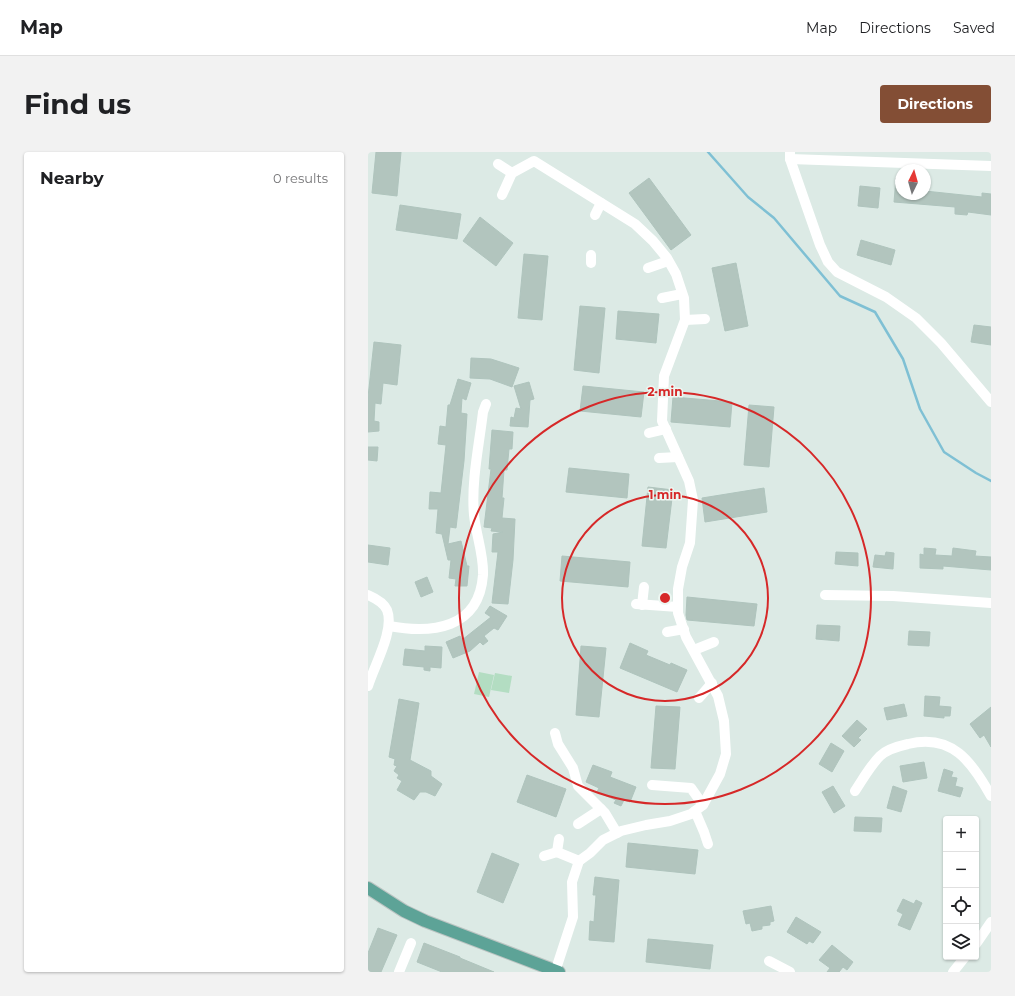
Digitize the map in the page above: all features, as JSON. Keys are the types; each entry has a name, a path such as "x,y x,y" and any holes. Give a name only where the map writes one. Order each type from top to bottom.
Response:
{"main road":[{"path":"368,888 404,911 425,921 556,972"}],"street":[{"path":"991,166 790,156 820,246 828,262 837,272 851,281 886,297 916,318 941,343 991,402"},
{"path":"502,195 512,173 534,161 635,224 653,241 676,274 682,294 685,320 664,376 662,421 689,481 694,500 694,545 682,567 678,590 678,607 684,629 718,696 724,721 726,754 720,774 699,808 670,822 646,824 617,833 603,840 590,853 579,861 572,882 573,918 556,972"},
{"path":"498,164 512,173"},
{"path":"595,215 601,203"},
{"path":"648,268 668,261"},
{"path":"662,298 682,294"},
{"path":"685,320 705,319"},
{"path":"389,626 408,630 453,625 469,613 478,596 483,576 474,516 474,496 483,412 486,404"},
{"path":"649,433 666,429"},
{"path":"659,458 678,457"},
{"path":"644,587 639,604 678,607"},
{"path":"368,595 377,599 387,609 389,626 368,686"},
{"path":"825,595 893,596 991,603"},
{"path":"667,632 684,629"},
{"path":"694,650 714,642"},
{"path":"699,698 712,683"},
{"path":"555,733 558,744 574,768 578,786 601,809 617,833"},
{"path":"855,791 881,755 906,744 934,742 952,747 969,762 979,774 991,796"},
{"path":"652,785 691,788 699,808 708,844"},
{"path":"578,824 601,809"},
{"path":"557,852 559,839"},
{"path":"544,856 557,852 579,861"},
{"path":"979,940 991,922"},
{"path":"402,971 411,943"},
{"path":"953,972 963,960"},
{"path":"769,961 790,972"}],"green space":[{"path":"479,672 494,675 489,697 474,694"},
{"path":"495,673 512,676 509,693 491,690"}],"building":[{"path":"376,152 401,152 397,196 372,193"},
{"path":"649,178 691,235 671,250 629,193"},
{"path":"860,186 880,188 878,208 858,206"},
{"path":"895,190 895,200 931,200 931,192 982,197 982,193 991,194 991,215 968,212 967,215 955,214 955,207 894,202"},
{"path":"400,205 461,214 457,239 396,230"},
{"path":"480,217 513,243 496,266 463,241"},
{"path":"861,240 895,250 891,265 857,255"},
{"path":"524,254 548,256 542,320 518,318"},
{"path":"736,263 748,326 725,331 712,268"},
{"path":"580,306 605,308 599,373 574,370"},
{"path":"618,311 659,314 656,343 616,339"},
{"path":"974,325 991,327 991,345 971,342"},
{"path":"374,342 401,345 397,385 383,383 381,404 375,403 374,421 379,422 379,431 368,432 368,397"},
{"path":"471,358 491,359 519,368 512,387 490,379 470,378"},
{"path":"458,379 471,383 466,400 462,398 461,413 467,414 464,461 456,528 450,527 448,544 461,541 467,566 469,566 467,586 455,586 456,579 449,578 451,560 448,560 442,534 436,533 438,509 429,509 430,492 441,493 446,445 438,444 440,426 446,427 448,405 450,405"},
{"path":"529,382 534,399 530,400 528,427 510,426 511,417 514,418 516,408 521,409 514,386"},
{"path":"583,386 644,392 641,417 580,411"},
{"path":"673,397 732,402 730,427 671,422"},
{"path":"749,405 774,407 769,467 744,465"},
{"path":"492,430 513,432 512,449 509,449 507,470 504,470 502,498 504,498 502,518 515,519 513,560 508,604 492,603 498,552 492,552 493,534 503,532 491,531 492,528 484,527 491,469 489,469"},
{"path":"368,447 378,447 377,461 368,460"},
{"path":"569,468 629,474 627,498 566,492"},
{"path":"648,487 673,490 666,548 642,546"},
{"path":"764,488 767,512 705,522 702,498"},
{"path":"368,545 390,548 388,565 368,562"},
{"path":"924,548 936,549 935,555 952,556 953,548 976,551 975,556 991,557 991,570 943,566 943,569 920,568 920,554 924,555"},
{"path":"836,552 858,553 858,566 835,564"},
{"path":"886,552 894,553 893,569 873,567 875,555 885,556"},
{"path":"562,556 630,562 628,587 560,581"},
{"path":"427,577 433,592 421,597 415,582"},
{"path":"687,597 757,604 754,626 687,620"},
{"path":"490,606 507,616 498,630 494,628 484,636 488,641 483,645 480,642 470,651 453,658 446,642 460,636 462,640 491,617 485,613"},
{"path":"817,625 840,626 839,641 816,639"},
{"path":"909,631 930,632 929,646 908,645"},
{"path":"630,643 648,651 646,655 687,670 677,692 620,668"},
{"path":"425,646 442,647 441,668 430,667 430,671 424,670 424,667 403,665 405,649 425,651"},
{"path":"581,646 606,648 599,717 576,715"},
{"path":"925,696 940,697 939,706 951,707 950,716 944,716 944,718 924,716"},
{"path":"399,699 419,703 410,760 431,771 431,776 442,784 435,796 426,792 420,792 414,800 397,790 402,781 397,778 399,775 394,771 397,766 394,765 395,759 389,757"},
{"path":"904,704 907,716 887,720 884,708"},
{"path":"656,706 680,707 675,769 651,768"},
{"path":"991,707 991,747 984,735 980,738 970,724"},
{"path":"857,720 867,729 858,738 861,740 854,747 842,736"},
{"path":"831,743 844,751 832,772 819,764"},
{"path":"924,762 927,778 903,782 900,766"},
{"path":"593,765 612,772 610,777 636,787 630,802 624,800 621,806 614,803 616,800 597,792 599,788 586,782"},
{"path":"944,769 953,772 951,777 957,778 955,786 963,788 960,797 938,791"},
{"path":"527,775 566,789 556,817 517,802"},
{"path":"833,786 845,806 834,813 822,792"},
{"path":"893,786 907,791 901,812 887,808"},
{"path":"855,817 882,818 881,832 854,831"},
{"path":"628,843 698,850 695,874 626,867"},
{"path":"492,853 519,864 503,903 477,892"},
{"path":"595,877 619,880 614,942 589,940 590,921 594,922 596,895 593,895"},
{"path":"903,899 914,904 916,900 922,903 910,930 898,925 903,914 897,911"},
{"path":"771,906 774,921 770,922 770,925 762,926 762,929 752,931 750,923 746,924 743,911"},
{"path":"796,917 821,932 813,943 809,941 807,944 787,932"},
{"path":"378,928 397,935 381,972 368,972 368,953"},
{"path":"648,939 713,945 710,969 646,962"},
{"path":"424,943 494,972 442,972 417,962"},
{"path":"832,945 853,962 847,970 843,967 839,972 827,972 830,968 819,960"}],"waterway":[{"path":"708,152 748,197 774,218 840,296 875,312 903,359 920,409 944,452 991,481"}]}
